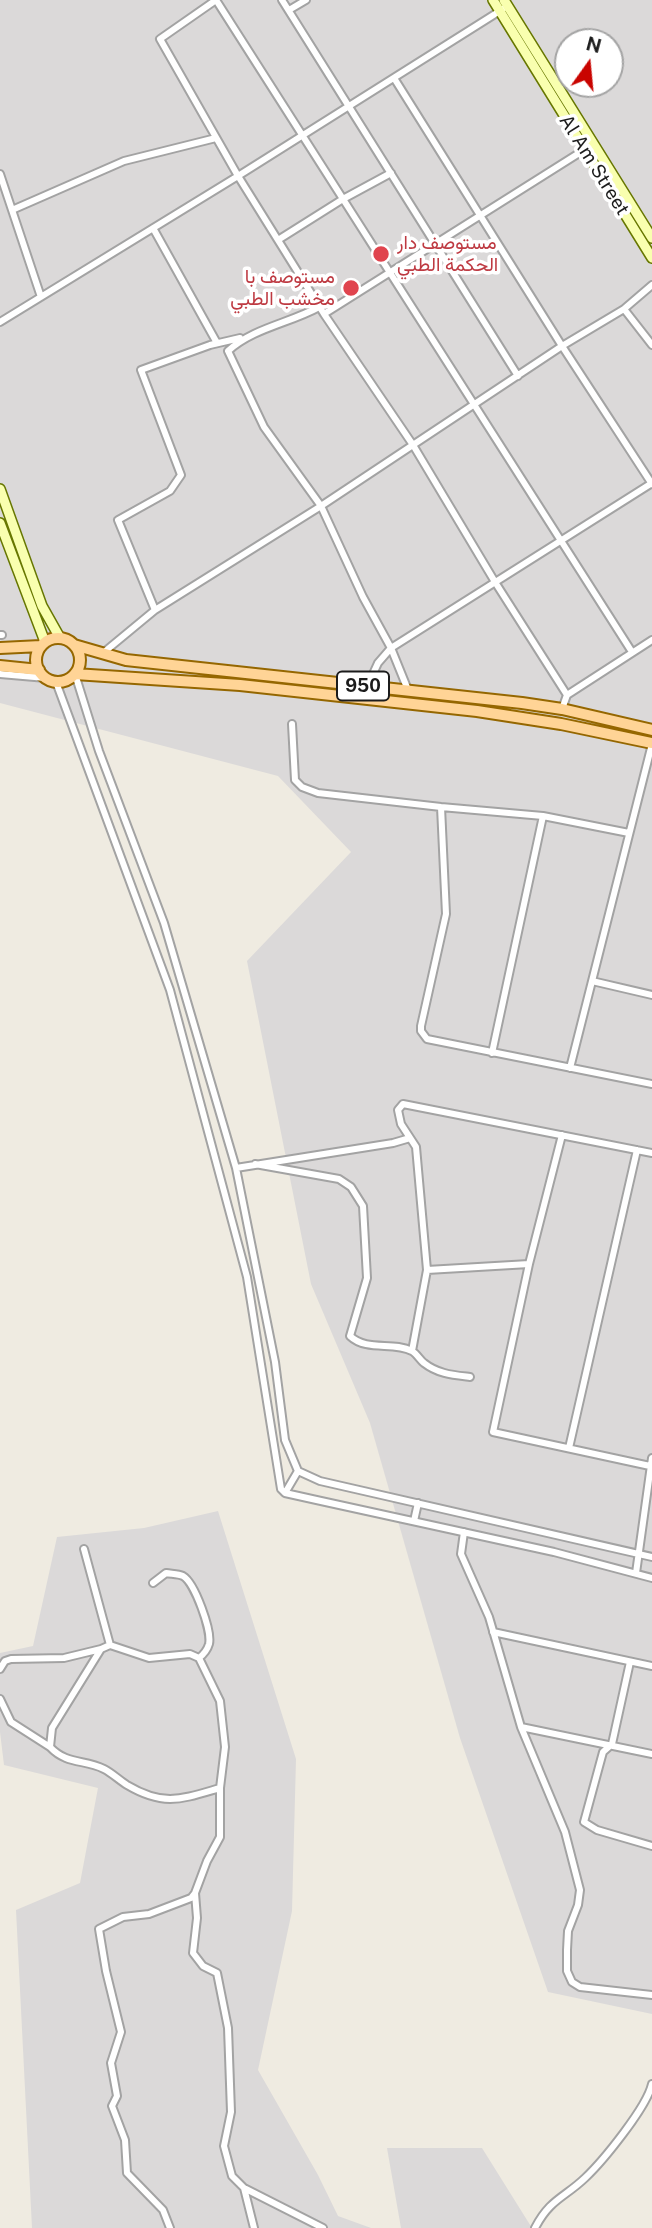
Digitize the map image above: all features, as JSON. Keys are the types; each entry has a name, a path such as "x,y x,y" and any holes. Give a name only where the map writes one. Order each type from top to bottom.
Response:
{"main road":[{"name":"Al Am Street","path":"492,0 504,6 652,238"},
{"name":"Al Am Street","path":"504,6 584,150 652,258"},
{"path":"0,489 42,606 60,638 74,645 80,659 75,674 67,680 0,666"},
{"path":"0,523 43,644 36,660 47,677"},
{"path":"0,648 43,644 60,638"},
{"name":"950","path":"74,645 126,660 562,709 652,730"},
{"name":"950","path":"75,674 240,685 517,716 652,744"},
{"path":"407,703 408,691"}],"street":[{"path":"567,695 495,583 413,445 319,307 237,176 160,39 216,0 632,652"},
{"path":"282,0 518,376"},
{"path":"289,10 306,0"},
{"path":"0,322 394,78 504,6"},
{"path":"367,687 378,663 391,648 652,483 562,346 394,78"},
{"path":"12,210 124,161 216,138"},
{"path":"324,314 584,150"},
{"path":"278,240 343,199 391,173"},
{"path":"0,174 41,297"},
{"path":"153,228 217,343"},
{"path":"102,654 155,610 321,506 562,346 624,309 652,285"},
{"path":"155,610 118,520 170,491 181,475 141,370 299,318 319,307"},
{"path":"624,309 652,345"},
{"path":"242,338 228,351 264,427 321,506 363,597 391,648 408,691"},
{"path":"562,709 567,695 652,640"},
{"path":"0,674 47,677 170,990 247,1277 281,1489 285,1493 554,1552 652,1578"},
{"path":"75,674 99,751 164,923 236,1168 275,1362 285,1440 299,1471 320,1481 652,1557"},
{"path":"292,724 295,780 302,787 317,793 543,816 629,833"},
{"path":"570,1068 652,744"},
{"path":"440,807 446,914 421,1031 427,1039 652,1084"},
{"path":"492,1053 543,816"},
{"path":"592,981 652,995"},
{"path":"412,1351 427,1270 416,1147 401,1124 398,1110 403,1104 652,1153"},
{"path":"562,1135 528,1264 493,1432 650,1466"},
{"path":"236,1168 410,1138"},
{"path":"569,1448 637,1150"},
{"path":"255,1164 339,1179 351,1187 363,1206 367,1278 349,1336 370,1346 412,1351 425,1364 442,1373 470,1377"},
{"path":"222,1184 237,1181"},
{"path":"427,1270 528,1264"},
{"path":"636,1573 652,1458"},
{"path":"285,1493 299,1471"},
{"path":"414,1521 418,1503"},
{"path":"464,1532 461,1554 493,1632 521,1727 565,1832 580,1890 578,1905 568,1931 567,1971 572,1982 580,1987 652,1995"},
{"path":"554,1552 558,1536"},
{"path":"84,1549 110,1645"},
{"path":"153,1583 166,1573 182,1576 191,1584 208,1628 210,1642 207,1651 199,1658"},
{"path":"493,1632 652,1666"},
{"path":"0,1669 5,1661 11,1659 64,1658 110,1645 149,1658 190,1654 199,1658 220,1702 225,1747 220,1788 220,1837 207,1861 195,1894 197,1918 193,1953 204,1966 217,1973 228,2028 231,2112 224,2146 232,2176 244,2188 323,2228"},
{"path":"50,1747 52,1728 101,1649"},
{"path":"630,1662 612,1744 603,1752 584,1822 597,1830 652,1846"},
{"path":"0,1699 10,1722 50,1747 60,1757 103,1768 128,1786 159,1799 175,1801 220,1788"},
{"path":"521,1727 652,1754"},
{"path":"170,2228 163,2210 127,2174 125,2140 112,2106 117,2096 111,2063 121,2032 99,1930 122,1916 149,1914 195,1894"},
{"path":"535,2228 553,2201 585,2178 610,2148 642,2108 652,2084"},
{"path":"244,2188 254,2228"}],"shaded area":[{"path":"0,0 652,0 652,2014 548,1992 460,1738 370,1423 311,1284 247,961 351,852 278,776 0,703"},
{"path":"218,1511 296,1759 292,1911 258,2070 318,2175 338,2216 371,2228 32,2228 16,1910 80,1883 98,1788 4,1765 0,1732 0,1653 33,1646 57,1537 144,1528"},
{"path":"387,2148 482,2148 532,2228 401,2228"}],"place":[{"name":"مستوصف دار الحكمة الطبي","path":"381,254"},
{"name":"مستوصف با مخشب الطبي","path":"351,288"}]}
